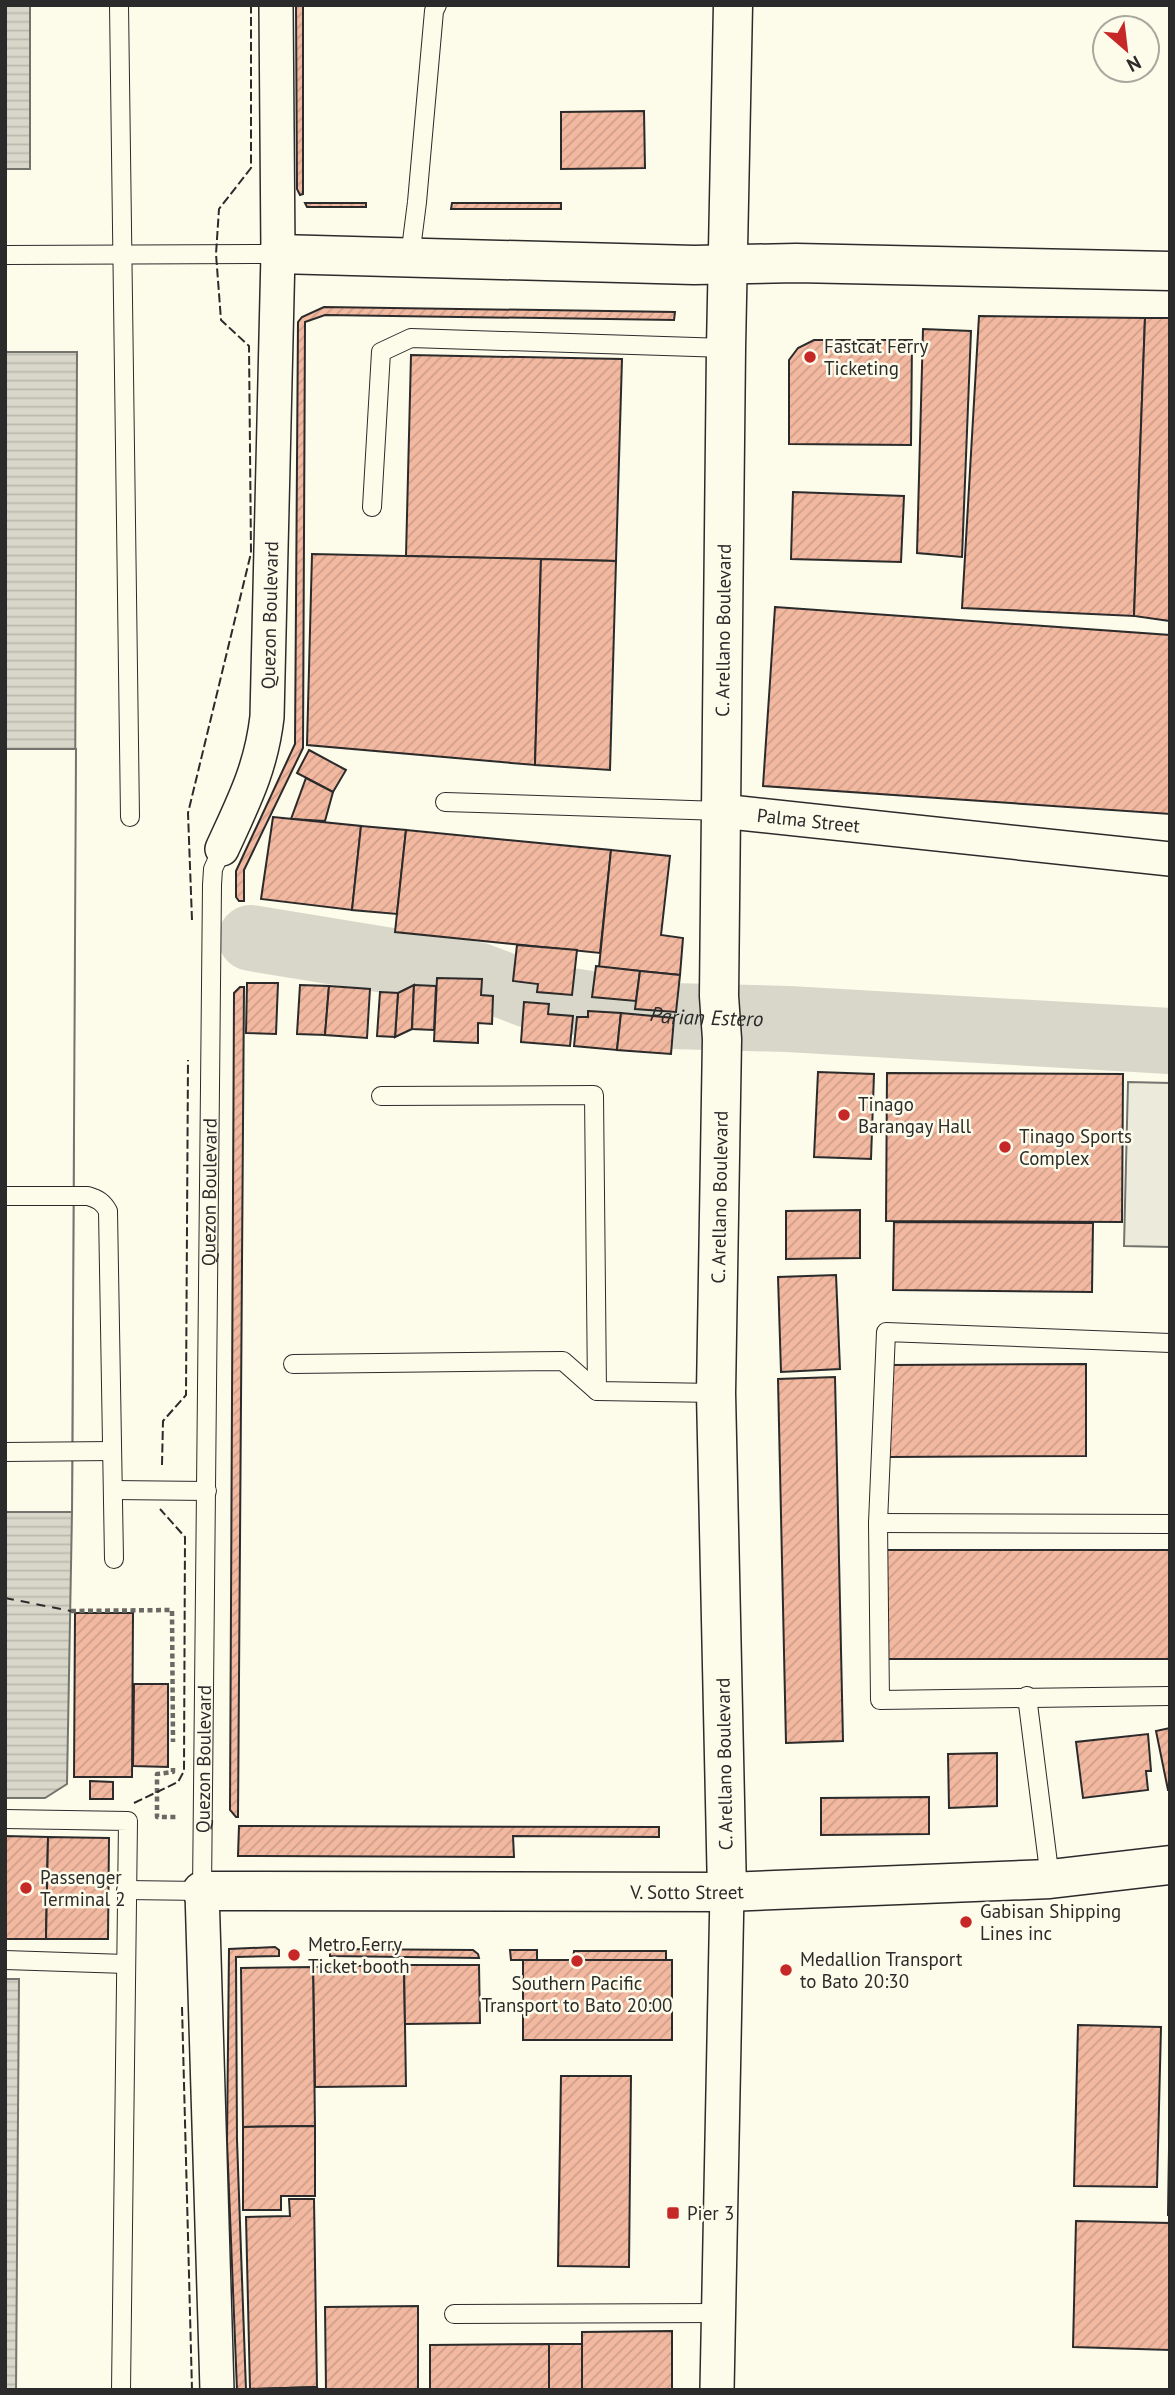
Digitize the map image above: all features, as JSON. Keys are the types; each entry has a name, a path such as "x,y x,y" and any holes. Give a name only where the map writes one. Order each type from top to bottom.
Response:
{"street":[{"name":"Quezon Boulevard","path":"222,849 257,772 264,748 267,717 278,254 276,5"},
{"name":"C. Arellano Boulevard","path":"717,2390 727,1892 716,1393 722,1039 719,996 726,348 733,5"},
{"path":"278,254 694,265 810,263 1170,271"},
{"name":"Palma Street","path":"721,811 1170,859"},
{"name":"V. Sotto Street","path":"202,1891 727,1892 1050,1879 1170,1865"},
{"name":"Quezon Boulevard","path":"202,1891 218,2390"}],"lane":[{"path":"119,5 130,817"},
{"path":"410,257 436,5"},
{"path":"5,255 278,254"},
{"path":"372,507 381,352 411,338 726,348"},
{"name":"Palma Street","path":"445,802 721,811"},
{"name":"Quezon Boulevard","path":"202,1891 212,885 214,869 222,849"},
{"path":"381,1096 594,1095 597,1391"},
{"path":"5,1196 88,1196 97,1198 108,1211 114,1559"},
{"path":"1170,1343 886,1332 878,1523 880,1700 1170,1696"},
{"path":"293,1364 563,1361 597,1391 716,1393"},
{"path":"5,1452 112,1451"},
{"path":"113,1490 207,1491"},
{"path":"878,1523 1170,1524"},
{"path":"1027,1696 1050,1879"},
{"path":"5,1819 128,1821 121,2390"},
{"path":"126,1890 202,1891"},
{"path":"5,1959 126,1964"},
{"path":"454,2314 719,2313"}],"path":[{"path":"71,1611 172,1610 173,1745"},
{"path":"173,1759 173,1772 157,1774 157,1817 202,1817"}],"shaded area":[{"path":"5,5 30,5 30,169 5,169"},
{"path":"5,352 77,352 72,1512 67,1784 45,1798 5,1798"},
{"path":"1128,1082 1170,1083 1170,1247 1124,1246"},
{"path":"5,1979 19,1979 16,2390 5,2390"}],"pier":[{"path":"5,749 76,749 72,1512 5,1512"}],"building":[{"path":"296,5 303,5 303,194 300,195 297,189"},
{"path":"644,111 645,168 561,169 561,112"},
{"path":"305,203 366,203 366,207 307,207"},
{"path":"452,203 561,203 561,209 451,209"},
{"path":"324,307 675,312 674,320 325,315 305,322 303,748 244,870 244,901 239,901 236,897 236,871 295,744 298,322 302,317"},
{"path":"979,316 1145,318 1134,616 962,608"},
{"path":"1145,318 1170,318 1170,621 1134,616"},
{"path":"923,329 971,331 962,557 917,553"},
{"path":"814,340 912,340 911,445 789,444 789,360 798,348"},
{"path":"411,355 622,359 616,561 406,556"},
{"path":"793,492 904,496 901,562 791,559"},
{"path":"312,554 541,559 535,765 307,745"},
{"path":"541,559 616,561 610,770 535,765"},
{"path":"775,607 1170,635 1170,814 763,786"},
{"path":"309,750 346,770 333,792 297,773"},
{"path":"306,778 333,792 325,821 291,819"},
{"path":"273,817 361,826 352,910 261,899"},
{"path":"361,826 406,830 397,914 352,910"},
{"path":"406,830 611,850 600,953 395,932"},
{"path":"611,850 670,856 661,935 683,938 680,975 599,967"},
{"path":"517,945 577,950 572,995 537,992 538,984 513,981"},
{"path":"596,966 640,971 636,1001 592,997"},
{"path":"640,971 680,975 676,1012 635,1009"},
{"path":"437,978 482,979 481,995 493,996 492,1024 478,1023 478,1043 434,1041"},
{"path":"247,983 278,983 276,1034 246,1033"},
{"path":"300,985 329,986 325,1035 297,1034"},
{"path":"414,985 412,1029 395,1037 398,993"},
{"path":"414,985 436,986 434,1030 412,1029"},
{"path":"329,986 370,989 367,1038 325,1035"},
{"path":"244,987 236,1817 230,1810 234,993"},
{"path":"380,992 398,993 395,1037 377,1036"},
{"path":"524,1002 549,1004 548,1014 573,1016 570,1046 521,1042"},
{"path":"588,1011 621,1013 617,1050 574,1046 577,1017 588,1017"},
{"path":"621,1013 674,1018 671,1054 617,1050"},
{"name":"Tinago Barangay Hall","path":"818,1072 874,1074 871,1159 814,1157"},
{"name":"Tinago Sports Complex","path":"887,1073 1123,1074 1122,1222 886,1221"},
{"path":"860,1210 860,1258 786,1259 786,1211"},
{"path":"894,1222 1093,1223 1092,1292 893,1290"},
{"path":"836,1275 840,1369 781,1372 778,1277"},
{"path":"1086,1364 1086,1456 889,1457 889,1365"},
{"path":"835,1377 843,1741 786,1743 778,1379"},
{"path":"887,1550 1170,1550 1170,1659 886,1659"},
{"path":"75,1613 133,1613 132,1777 74,1777"},
{"path":"134,1684 168,1684 168,1767 133,1766"},
{"path":"1170,1728 1170,1790 1168,1790 1156,1731"},
{"path":"1148,1734 1151,1771 1146,1771 1148,1790 1083,1798 1076,1742"},
{"path":"997,1753 997,1806 949,1808 948,1754"},
{"path":"90,1781 113,1782 113,1799 90,1799"},
{"path":"929,1797 929,1834 821,1835 821,1798"},
{"path":"239,1826 659,1827 659,1837 513,1836 514,1857 238,1856"},
{"name":"Passenger Terminal 2","path":"5,1836 48,1837 46,1939 5,1939"},
{"path":"48,1837 109,1838 108,1939 46,1939"},
{"path":"275,1947 279,1950 279,1956 236,1957 237,2140 246,2390 237,2390 227,2141 229,1949"},
{"path":"336,1949 473,1950 479,1958 330,1956 330,1952"},
{"path":"510,1950 537,1950 537,1960 511,1960"},
{"path":"574,1951 666,1951 666,1960 573,1960"},
{"path":"523,1960 672,1960 672,2040 523,2040"},
{"path":"404,1965 406,2086 315,2087 313,1967"},
{"path":"404,1965 479,1965 480,2023 405,2024"},
{"path":"313,1967 315,2126 243,2127 241,1968"},
{"path":"1078,2025 1161,2027 1157,2187 1074,2186"},
{"path":"561,2076 631,2076 629,2267 558,2266"},
{"path":"315,2126 315,2196 281,2196 281,2210 243,2210 243,2127"},
{"path":"1169,2149 1170,2215 1168,2215"},
{"path":"289,2199 314,2199 317,2387 250,2389 246,2217 290,2216"},
{"path":"1076,2221 1170,2223 1170,2350 1073,2347"},
{"path":"418,2306 418,2390 326,2390 325,2307"},
{"path":"672,2331 672,2389 582,2390 582,2332"},
{"path":"549,2344 549,2390 430,2390 430,2345"},
{"path":"549,2344 582,2344 582,2390 549,2390"},
{"path":"317,2387 318,2390 250,2390 250,2389"}],"waterway":[{"name":"Parian Estero","path":"251,938 477,975 529,995 671,1016 788,1019 1170,1041"}],"ferry route":[{"path":"5,1598 71,1611"}],"fence":[{"path":"192,920 188,813 251,553 249,346 221,320 216,254 219,209 251,168 251,5"},
{"path":"162,1465 163,1421 186,1395 188,1060"},
{"path":"134,1803 178,1782 184,1771 185,1537 160,1509"},
{"path":"182,2007 192,2390"}],"place":[{"name":"Fastcat Ferry Ticketing","path":"810,357"},
{"name":"Tinago Barangay Hall","path":"844,1115"},
{"name":"Tinago Sports Complex","path":"1005,1147"},
{"name":"Passenger Terminal 2","path":"26,1888"},
{"name":"Gabisan Shipping Lines inc","path":"966,1922"},
{"name":"Metro Ferry Ticket booth","path":"294,1955"},
{"name":"Southern Pacific Transport to Bato 20:00","path":"577,1961"},
{"name":"Medallion Transport to Bato 20:30","path":"786,1970"},
{"name":"Pier 3","path":"673,2213"}]}
